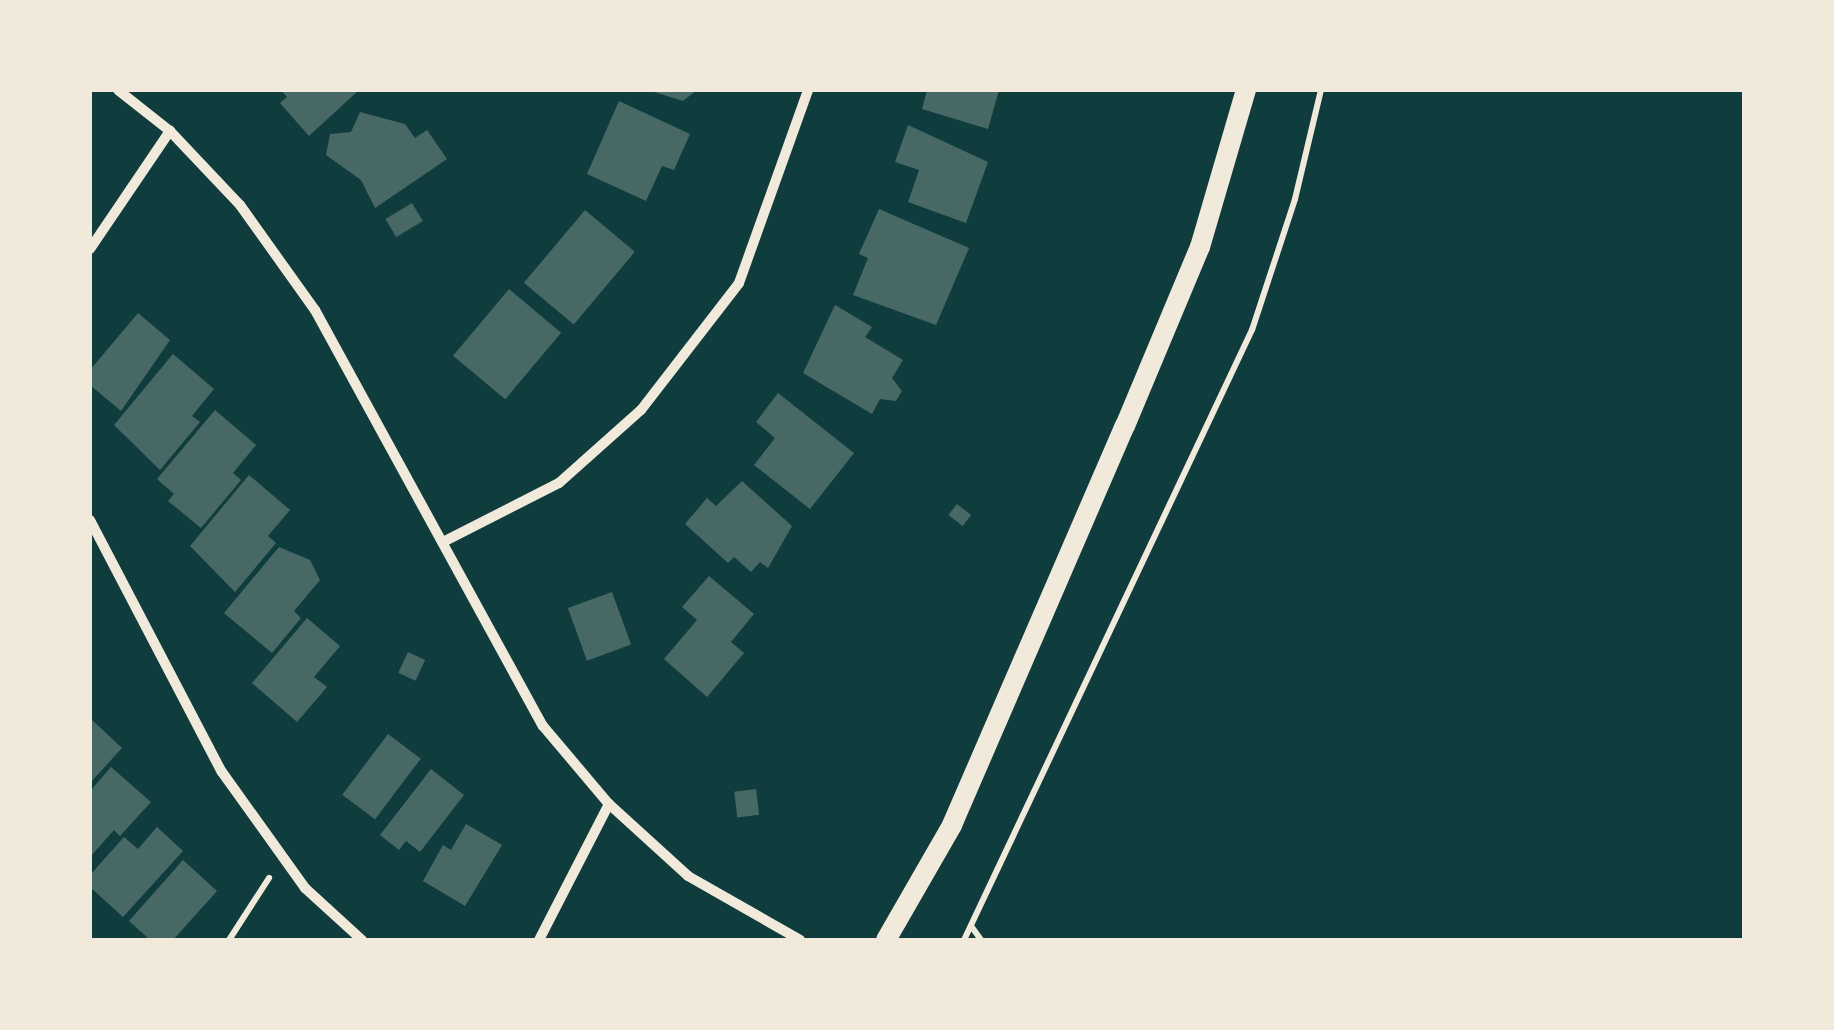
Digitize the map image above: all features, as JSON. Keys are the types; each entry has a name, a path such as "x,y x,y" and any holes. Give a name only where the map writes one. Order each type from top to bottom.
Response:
{"main road":[{"path":"886,940 952,825 1132,408 1200,247 1246,90"}],"street":[{"path":"118,90 170,131 240,205 315,310 543,726 609,804 688,876 800,940"},
{"path":"443,542 559,483 642,410 739,283 808,90"},
{"path":"90,249 170,131"},
{"path":"90,520 222,772 282,859 362,940"},
{"path":"539,940 609,804"}],"path":[{"path":"980,940 968,933 1252,330 1296,199 1321,90"},
{"path":"228,940 282,859"}],"building":[{"path":"281,90 359,90 309,136 280,103 287,97"},
{"path":"651,90 697,90 683,101 651,91"},
{"path":"927,90 999,90 988,129 922,109"},
{"path":"619,101 690,134 674,170 662,166 646,201 587,174"},
{"path":"360,112 405,124 415,138 427,130 447,159 375,208 361,180 326,155 330,134 351,132"},
{"path":"908,125 988,162 966,223 908,202 919,170 895,162"},
{"path":"412,203 423,221 396,237 385,219"},
{"path":"879,209 969,248 936,325 853,295 868,258 859,254"},
{"path":"585,210 635,252 574,325 524,283"},
{"path":"509,289 561,333 505,399 453,356"},
{"path":"835,305 872,327 865,337 903,360 892,378 902,391 896,401 880,399 872,414 803,373"},
{"path":"138,313 170,340 121,411 90,385 90,370"},
{"path":"173,354 214,389 192,416 200,422 160,470 114,425"},
{"path":"778,393 854,453 810,509 754,465 775,438 756,422"},
{"path":"215,410 256,445 233,473 241,480 201,528 168,501 174,494 157,479"},
{"path":"249,475 290,510 268,536 276,543 235,592 190,546"},
{"path":"742,481 792,526 768,568 760,562 751,572 734,557 728,563 685,524 707,498 716,506"},
{"path":"957,504 971,515 963,526 948,515"},
{"path":"279,547 310,560 320,580 294,611 301,618 272,653 224,613"},
{"path":"709,576 754,614 731,642 744,653 707,697 664,659 697,620 682,607"},
{"path":"612,592 631,645 587,661 568,608"},
{"path":"307,618 340,646 314,677 327,687 297,722 252,683"},
{"path":"408,652 425,660 415,681 398,673"},
{"path":"90,718 122,748 90,783"},
{"path":"388,734 421,759 375,819 342,795"},
{"path":"111,767 151,802 120,836 114,830 90,857 90,791"},
{"path":"431,769 464,795 420,852 406,841 399,850 380,835"},
{"path":"756,789 759,815 737,817 734,792"},
{"path":"466,824 502,845 465,906 423,881 443,845 451,850"},
{"path":"157,827 183,851 123,917 90,887 90,875 124,837 138,849"},
{"path":"183,860 217,891 173,940 150,940 129,921"}]}
